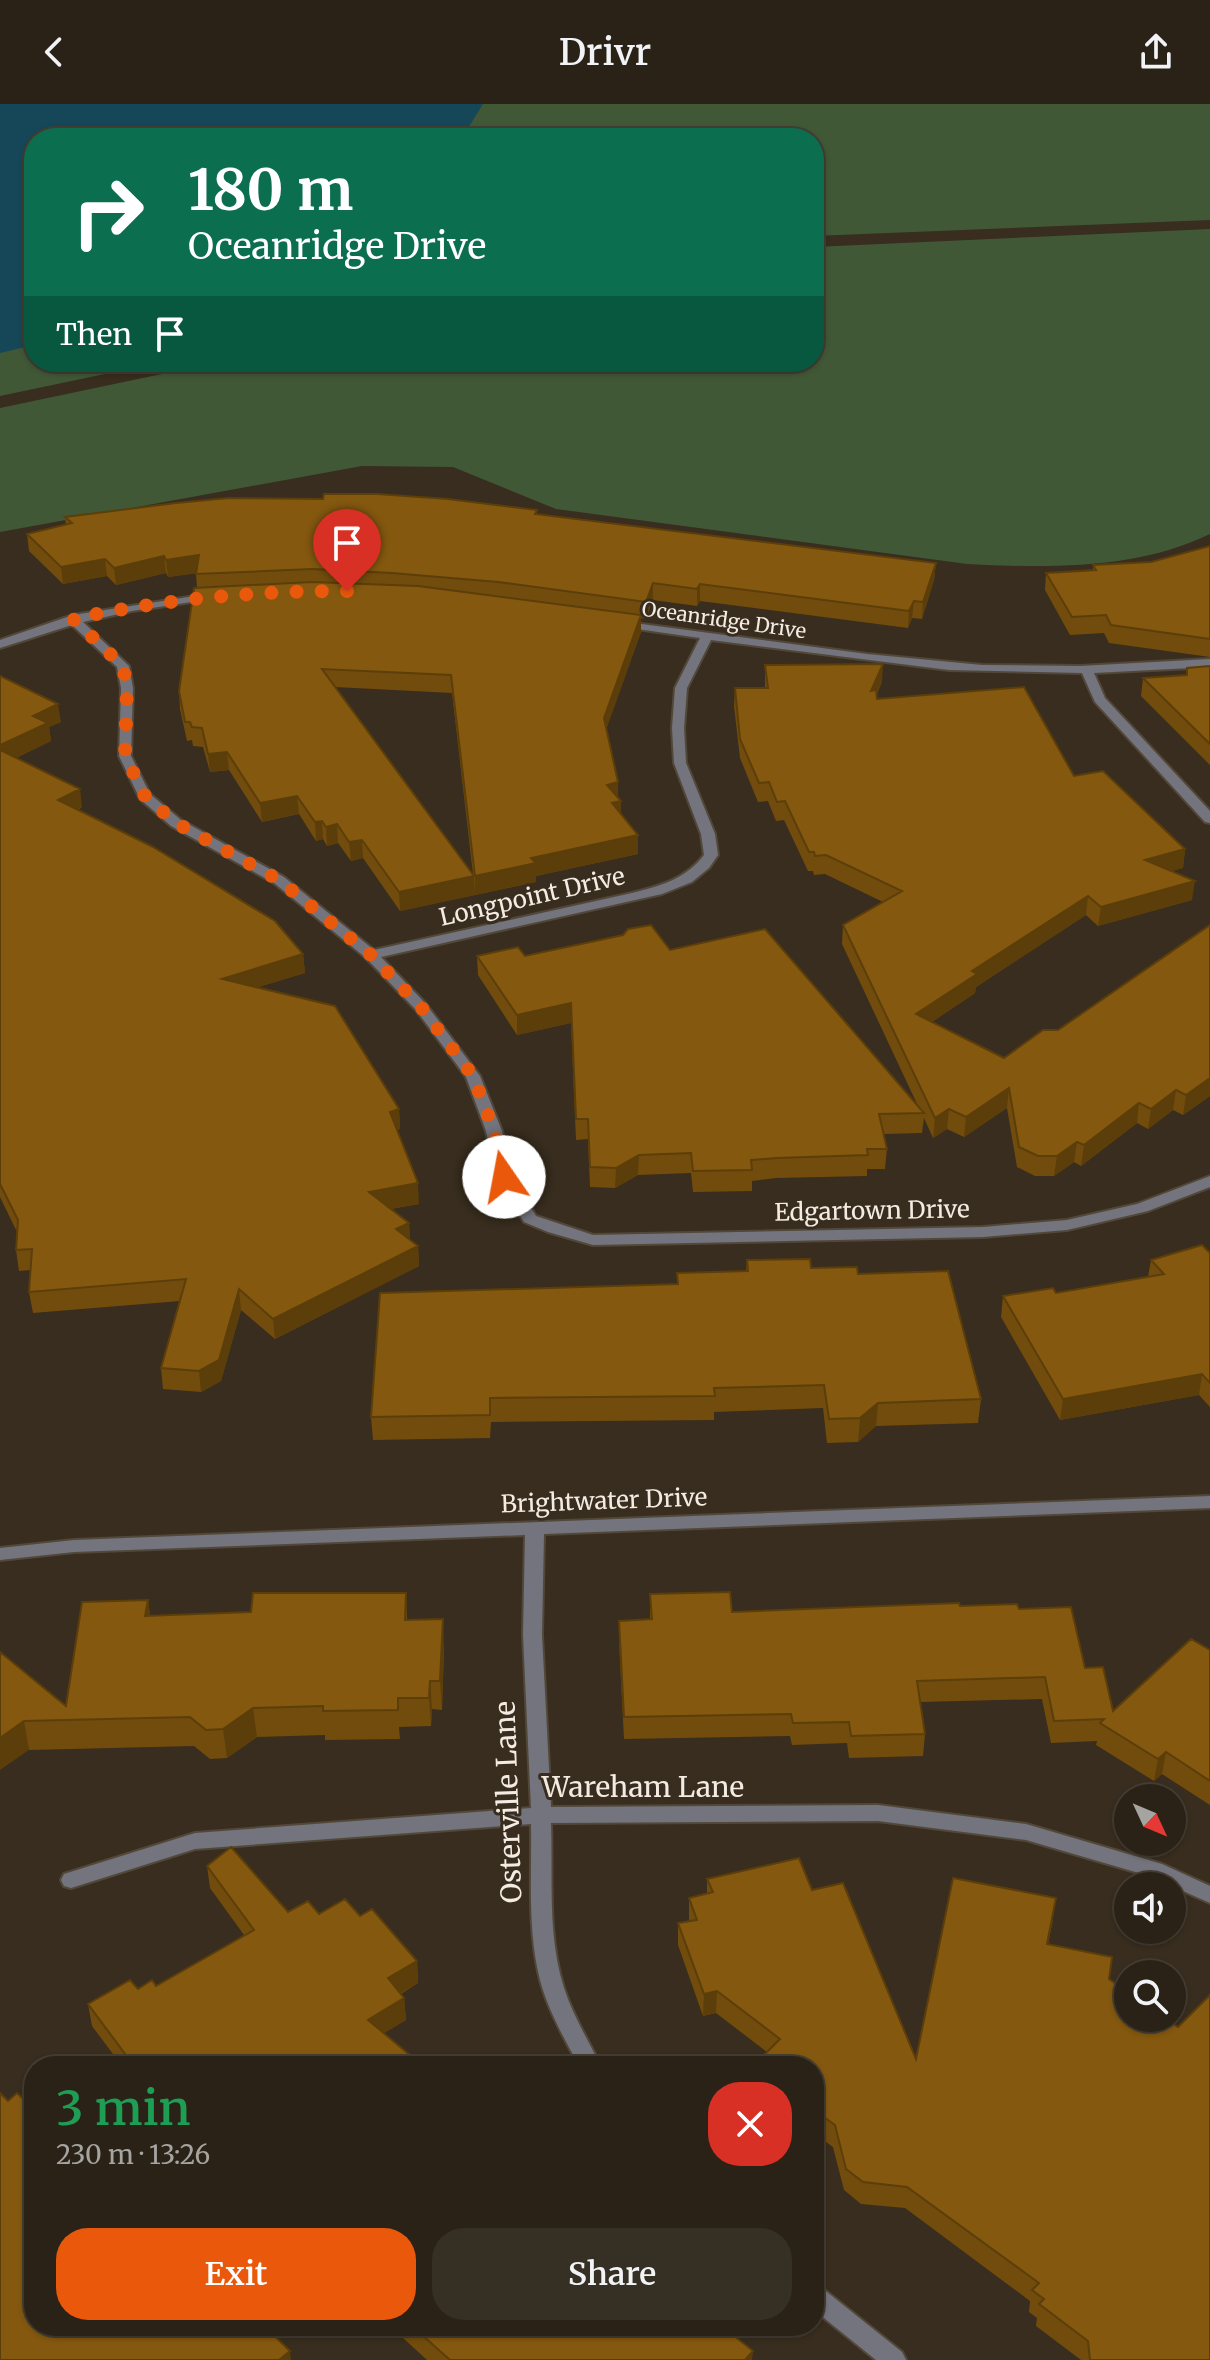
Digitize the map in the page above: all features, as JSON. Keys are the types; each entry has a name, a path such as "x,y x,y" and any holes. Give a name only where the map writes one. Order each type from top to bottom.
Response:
{"street":[{"path":"0,644 73,619 162,602 227,595"},
{"path":"73,619 123,666 127,688 125,756 145,796 176,823 279,880 371,955"},
{"name":"Oceanridge Drive","path":"604,621 950,666 1087,670 1210,663"},
{"name":"Longpoint Drive","path":"371,955 634,897 667,888 700,873 711,855 708,834 680,763 678,728 681,688 707,636"},
{"path":"1087,670 1099,699 1210,819"},
{"name":"Edgartown Drive","path":"371,955 421,1007 473,1076 494,1131 504,1177 530,1219 593,1240 983,1232 1067,1225 1142,1208 1210,1181"},
{"name":"Brightwater Drive","path":"0,1554 74,1546 1210,1502"},
{"name":"Osterville Lane","path":"535,1528 529,1584 541,1815 542,1925 551,1979 571,2031 585,2056"},
{"name":"Wareham Lane","path":"71,1880 195,1841 541,1815 878,1813 1026,1832 1096,1850 1155,1870 1210,1895"},
{"path":"824,2304 894,2360"}],"green space":[{"path":"0,104 1210,104 1210,220 824,236 824,128 24,128 24,372 114,372 0,396"},
{"path":"1210,229 1210,534 1152,554 1091,564 967,564 556,509 453,467 362,466 0,532 0,408 171,372 824,372 824,247"}],"water":[{"path":"0,104 483,104 468,128 24,128 24,347 0,353"}],"building":[{"path":"324,494 448,499 537,510 535,514 936,563 923,602 914,601 909,611 700,584 697,589 653,583 646,602 498,582 392,573 312,569 196,574 199,555 166,560 164,556 114,568 105,559 61,567 27,534 72,523 65,517 228,498 323,499"},
{"path":"1210,546 1210,639 1111,625 1106,615 1072,617 1046,573 1096,570 1093,565 1151,562"},
{"path":"312,582 418,586 641,615 604,718 618,782 607,785 621,801 612,803 638,835 531,858 536,863 475,876 451,675 322,669 474,876 399,892 362,840 349,842 337,824 326,827 322,821 315,822 297,796 260,803 227,752 208,754 202,728 185,722 179,691 194,588"},
{"path":"883,664 871,691 876,690 877,699 1024,687 1074,776 1103,771 1185,849 1145,860 1195,881 1101,907 1088,896 972,971 977,974 916,1014 1004,1058 1043,1030 1058,1030 1210,925 1210,1078 1186,1095 1176,1090 1151,1109 1139,1103 1084,1145 1077,1142 1057,1156 1038,1156 1019,1147 1009,1088 966,1117 949,1109 935,1118 843,925 902,891 826,855 815,856 814,852 809,852 785,801 777,802 769,782 759,783 740,739 735,688 768,688 765,665"},
{"path":"1210,666 1210,744 1143,678 1187,675 1187,668"},
{"path":"0,676 58,704 33,716 48,723 0,745"},
{"path":"0,750 80,789 58,800 153,847 275,921 303,954 222,979 335,1006 399,1109 390,1112 418,1183 369,1192 409,1223 396,1229 418,1246 273,1319 239,1289 219,1360 199,1371 161,1368 186,1279 29,1292 32,1249 16,1250 18,1220 0,1184"},
{"path":"651,925 670,950 765,929 924,1113 879,1114 887,1149 867,1149 868,1155 751,1160 752,1170 693,1171 691,1153 639,1155 616,1168 590,1167 588,1119 576,1119 571,1003 517,1015 477,956 518,947 525,956 623,935 628,929"},
{"path":"1202,1245 1210,1253 1210,1383 1202,1374 1063,1399 1003,1296 1053,1288 1056,1293 1164,1274 1151,1260"},
{"path":"810,1259 811,1268 857,1267 858,1274 948,1271 981,1399 878,1403 860,1418 829,1419 824,1385 714,1388 715,1396 490,1398 490,1415 371,1417 380,1293 678,1284 677,1273 748,1271 747,1260"},
{"path":"730,1592 732,1612 959,1603 960,1606 1017,1604 1019,1609 1071,1607 1085,1668 1103,1667 1113,1711 1191,1639 1210,1650 1210,1781 1166,1752 1158,1759 1100,1723 1104,1719 1054,1721 1045,1677 917,1681 925,1734 851,1736 849,1722 793,1723 791,1714 624,1717 619,1621 652,1619 650,1594"},
{"path":"253,1593 406,1593 405,1620 443,1619 440,1681 430,1681 429,1698 398,1698 398,1710 323,1711 323,1706 253,1708 223,1729 206,1730 190,1717 24,1721 0,1738 0,1652 66,1706 82,1602 148,1600 145,1616 251,1612"},
{"path":"231,1847 288,1912 308,1901 319,1914 345,1899 360,1916 372,1909 417,1961 388,1978 404,1998 368,2020 411,2056 127,2056 88,2004 130,1980 138,1989 152,1980 156,1986 254,1930 207,1866"},
{"path":"799,1858 812,1890 843,1883 916,2059 953,1878 1056,1898 1047,1944 1112,1957 1109,1979 1114,1982 1114,2032 1186,2032 1186,2019 1210,1995 1210,2360 1090,2360 1088,2341 1039,2304 1044,2299 1032,2290 1039,2283 907,2187 863,2182 846,2169 835,2125 824,2117 824,2056 765,2056 780,2039 717,1991 704,1994 678,1923 697,1920 689,1898 713,1892 707,1879"},
{"path":"0,2093 8,2101 17,2093 24,2100 24,2336 274,2336 290,2351 279,2360 0,2360"},
{"path":"423,2336 734,2336 753,2351 745,2360 450,2360"}],"route":[{"path":"347,591 283,591 205,597 73,619 100,641 123,666 127,688 125,756 145,796 176,823 279,880 371,955 421,1007 473,1076 494,1131 504,1177"}]}
